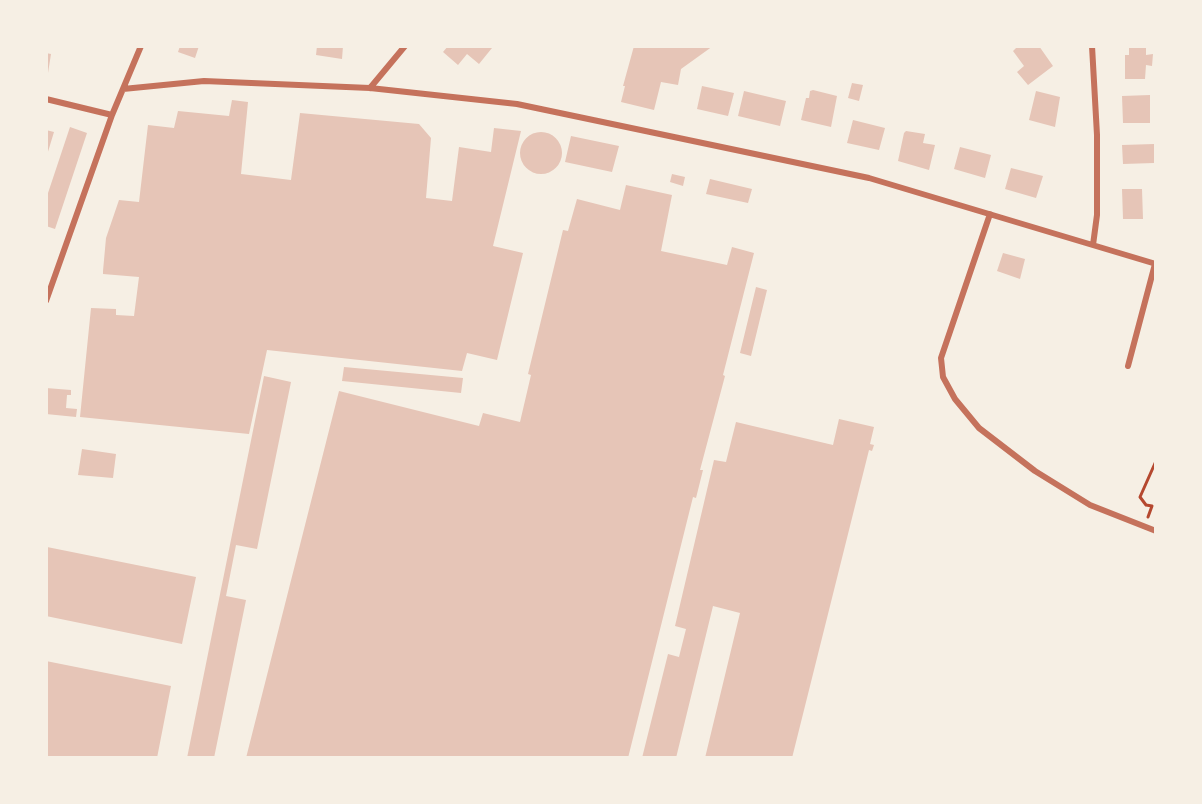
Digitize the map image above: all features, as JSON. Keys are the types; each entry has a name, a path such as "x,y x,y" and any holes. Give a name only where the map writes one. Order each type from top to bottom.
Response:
{"street":[{"path":"46,301 112,115 141,46"},
{"path":"370,88 405,46"},
{"path":"1092,46 1097,135 1097,215 1093,245"},
{"path":"123,89 204,81 370,88 517,104 869,178 1155,264 1128,366"},
{"path":"46,99 112,115"},
{"path":"990,214 941,358 943,377 955,399 979,428 1035,471 1090,505 1155,531"}],"path":[{"path":"1145,526 1154,507 1146,505 1140,497 1155,461"}],"building":[{"path":"180,46 199,46 195,58 178,52"},
{"path":"317,46 343,46 342,59 316,55"},
{"path":"448,46 490,46 492,48 479,64 467,54 458,65 443,52"},
{"path":"634,46 713,46 681,69 678,85 661,82 654,110 621,102"},
{"path":"1018,46 1039,46 1053,66 1028,85 1017,72 1024,66 1013,51"},
{"path":"1129,46 1146,46 1146,55 1153,54 1152,66 1146,65 1145,79 1125,79 1125,55 1129,55"},
{"path":"46,53 51,54 48,73 46,73"},
{"path":"852,83 863,85 859,101 848,98"},
{"path":"702,86 734,93 728,116 697,109"},
{"path":"744,91 786,101 780,126 738,116"},
{"path":"810,91 837,96 831,127 801,120 806,98 809,98"},
{"path":"1036,91 1060,97 1055,127 1029,120"},
{"path":"1150,95 1150,123 1123,123 1122,96"},
{"path":"232,100 248,102 241,174 291,180 300,113 419,124 431,138 426,198 452,201 459,147 491,152 494,128 521,131 493,246 523,253 497,360 467,353 462,371 267,350 249,434 80,417 91,308 116,309 116,315 134,316 139,277 103,274 103,271 106,238 119,200 139,202 148,125 174,128 178,111 229,116"},
{"path":"853,120 885,128 879,150 847,143"},
{"path":"70,127 87,133 55,229 46,226 46,199"},
{"path":"46,130 54,132 47,155 46,155"},
{"path":"906,131 925,134 923,143 935,145 929,170 898,161"},
{"path":"541,132 549,133 556,138 561,145 561,161 556,168 549,173 541,174 533,173 526,168 521,161 520,153 521,145 526,138 533,133"},
{"path":"571,136 619,146 612,172 565,162"},
{"path":"1154,144 1154,163 1123,164 1122,145"},
{"path":"960,147 991,155 985,178 954,169"},
{"path":"1011,168 1043,176 1036,198 1005,189"},
{"path":"672,174 685,177 683,186 670,182"},
{"path":"710,179 752,189 748,203 706,194"},
{"path":"626,185 672,195 661,251 727,265 732,247 754,253 700,470 703,470 696,498 693,497 628,758 246,758 339,391 479,426 483,413 520,422 531,375 528,374 563,230 568,231 577,199 620,210"},
{"path":"1122,189 1142,189 1143,219 1123,219"},
{"path":"1003,253 1025,259 1020,279 997,271"},
{"path":"756,287 767,290 751,356 740,353"},
{"path":"344,367 463,378 461,393 342,381"},
{"path":"264,376 291,382 257,549 236,545 226,596 246,600 214,758 187,758"},
{"path":"46,388 71,390 71,395 67,395 66,408 77,409 76,417 46,414"},
{"path":"839,419 874,427 870,444 874,445 872,451 869,450 792,758 705,758 740,613 713,606 676,758 642,758 668,654 679,657 686,629 675,626 714,460 726,462 736,422 833,445"},
{"path":"82,449 116,454 113,478 78,475"},
{"path":"47,547 196,577 182,644 46,616"},
{"path":"46,661 171,686 157,758 46,758"}]}
